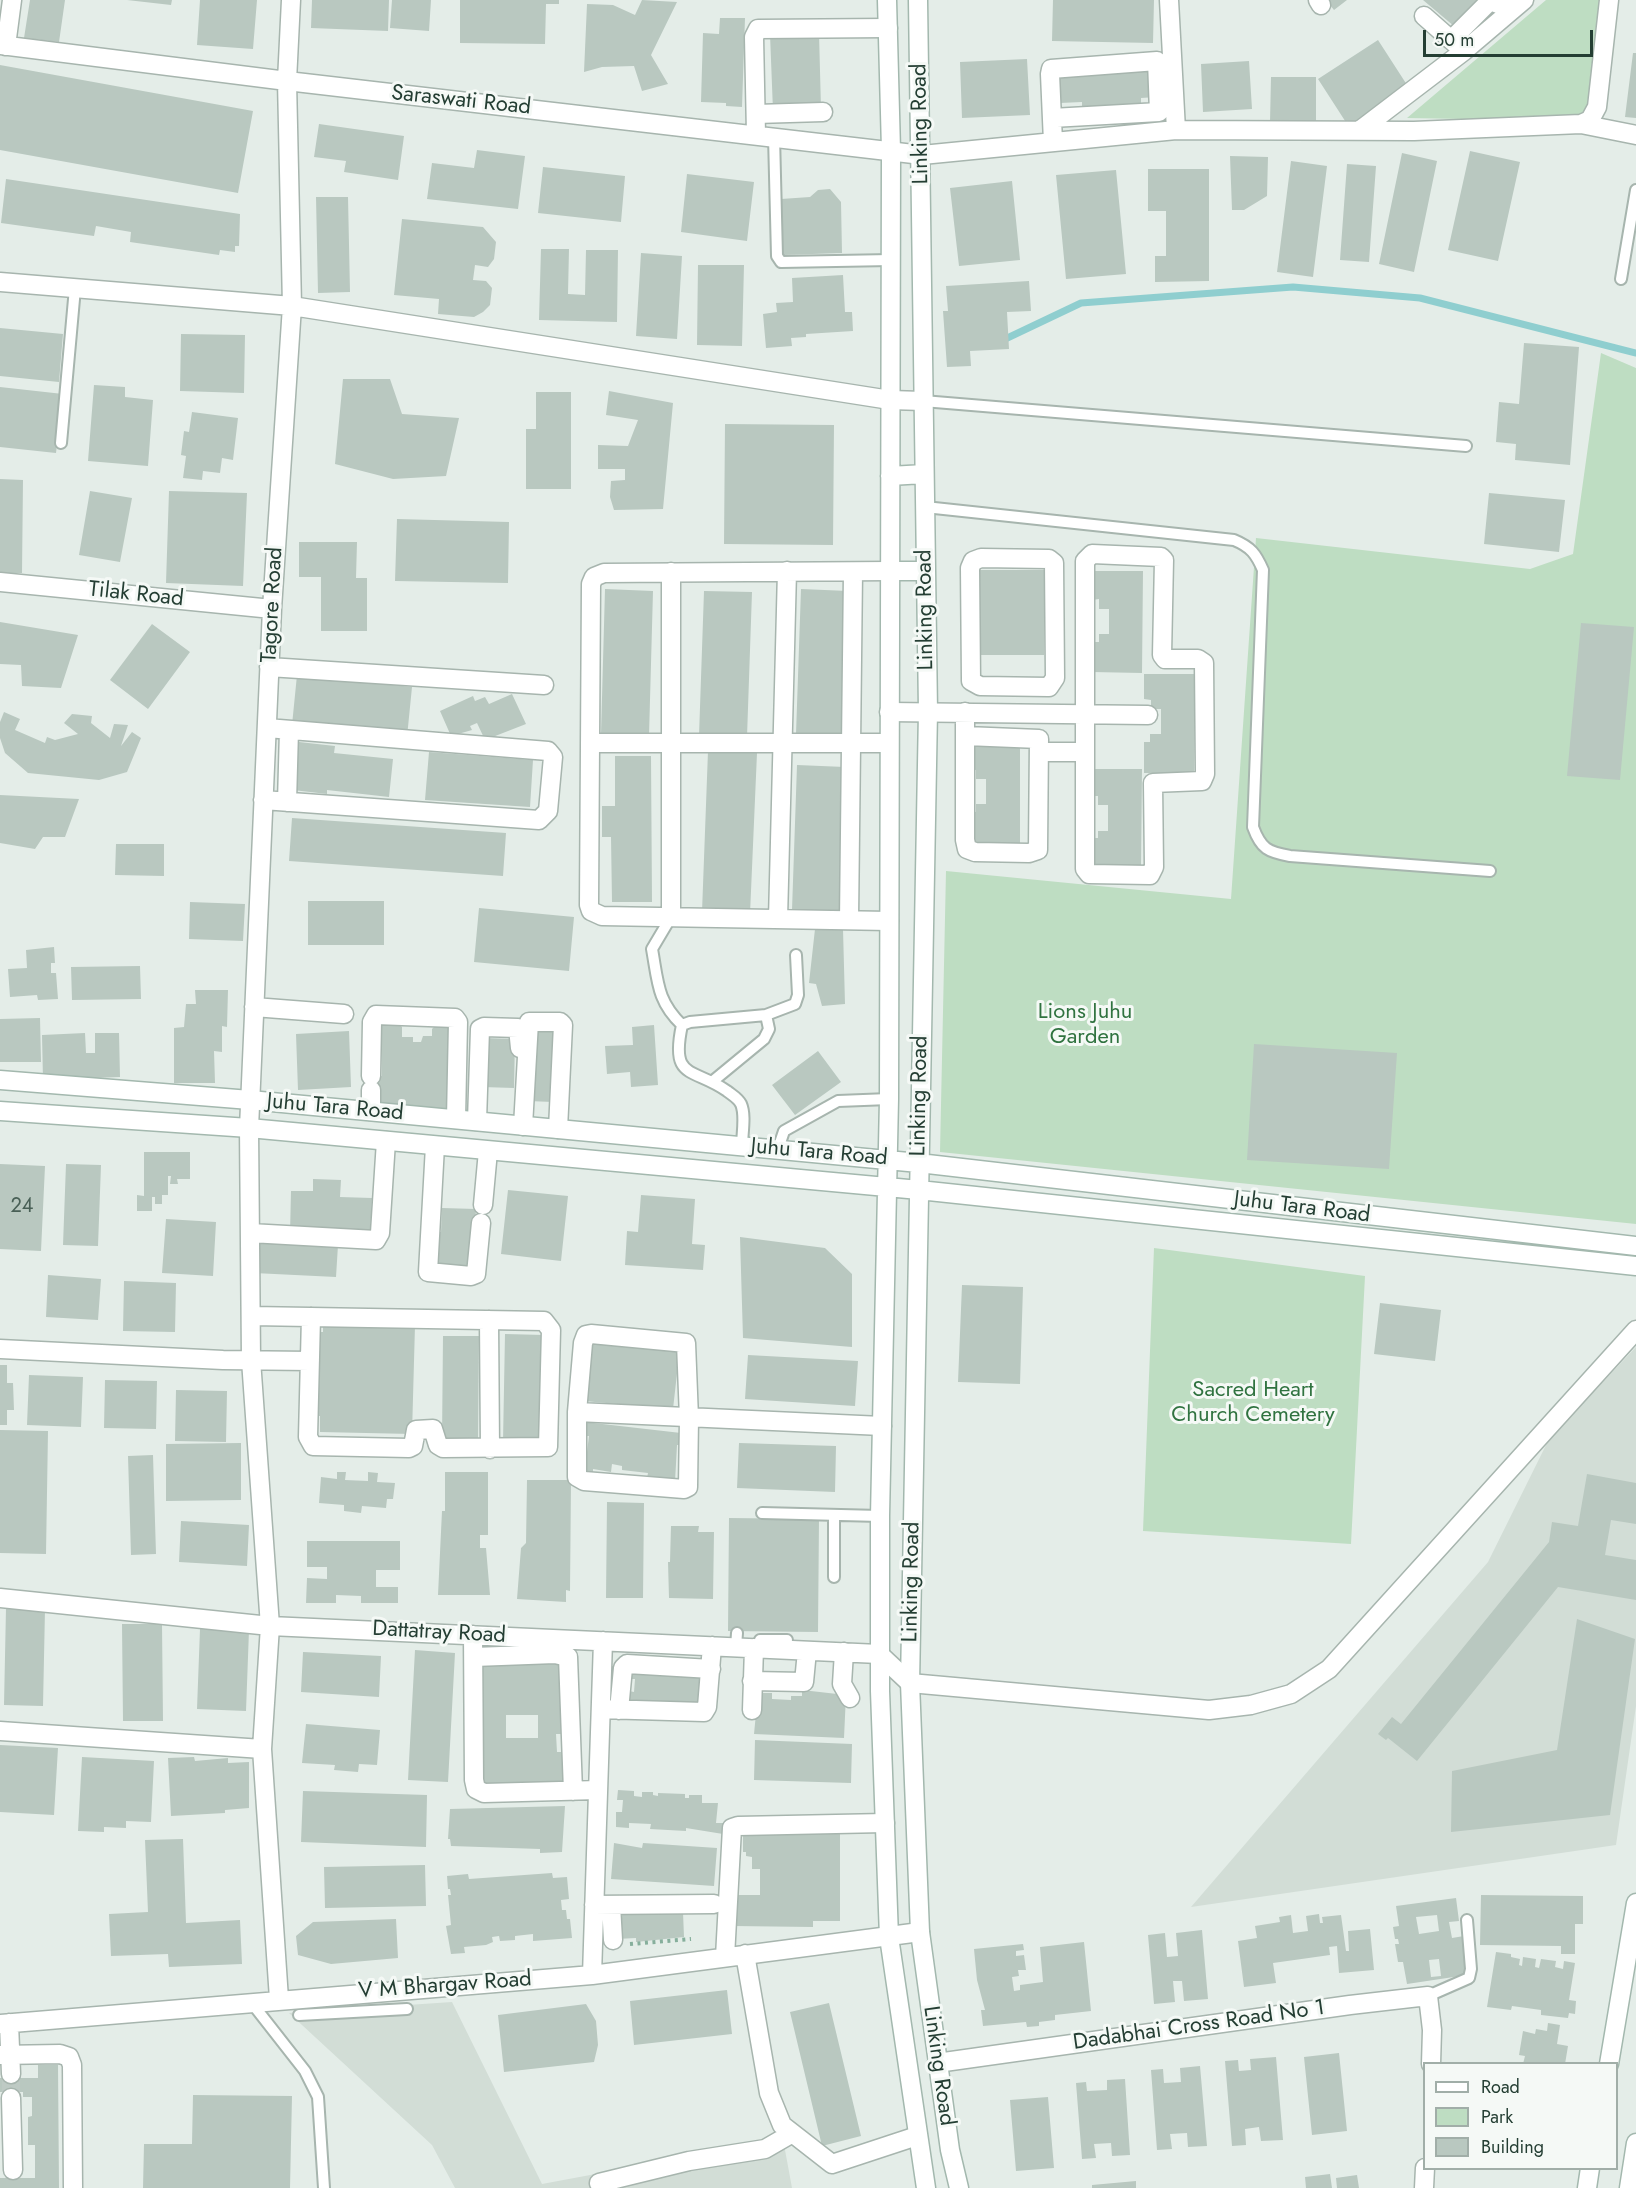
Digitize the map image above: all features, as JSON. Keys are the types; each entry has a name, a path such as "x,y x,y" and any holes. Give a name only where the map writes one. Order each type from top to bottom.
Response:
{"street":[{"path":"3,45 12,0"},
{"name":"Tagore Road","path":"279,1999 262,1749 270,1626 251,1360 249,1128 272,609 292,306 287,81 291,0"},
{"name":"Linking Road","path":"887,0 891,150 889,1099 879,1654 889,1937 926,2188"},
{"name":"Linking Road","path":"918,0 922,155 928,711 910,1683 920,1932 950,2150 959,2188"},
{"path":"1052,118 1159,112 1166,84 1169,0"},
{"path":"1457,46 1490,0 1501,5 1512,0"},
{"path":"1359,130 1457,46 1524,0"},
{"path":"1581,124 1590,120 1597,107 1609,0"},
{"path":"1424,16 1457,46"},
{"path":"765,135 756,114 754,37 758,30 888,28"},
{"name":"Saraswati Road","path":"3,45 287,81 922,155 1176,130 1359,130 1581,124 1636,135"},
{"path":"1053,142 1050,74 1053,67 1155,60 1166,84 1176,130"},
{"path":"756,114 823,112"},
{"path":"1116,114 1118,136"},
{"path":"1084,116 1086,139"},
{"path":"0,282 292,306 890,400 923,401"},
{"path":"890,476 924,474"},
{"path":"1092,554 1161,557 1165,565 1162,655 1165,658 1198,659 1204,663 1205,774 1202,781 1153,783 1154,867 1150,875 1089,874 1086,871 1085,752 1085,561 1092,554"},
{"path":"981,558 1049,559 1054,563 1055,570 1053,683 1043,688 986,687 974,685 970,676 971,564 981,558"},
{"path":"889,921 602,916 591,911 591,584 594,578 604,573 926,571"},
{"path":"671,572 671,917"},
{"path":"778,919 787,572"},
{"path":"849,920 853,572"},
{"name":"Tilak Road","path":"0,582 272,609"},
{"path":"269,667 544,686"},
{"path":"986,687 986,712"},
{"path":"889,712 1148,716"},
{"path":"965,712 965,844 970,851 1029,853 1038,850 1040,742 1036,738 966,736"},
{"path":"263,800 539,820 548,811 553,756 548,751 267,728"},
{"path":"287,802 289,730"},
{"path":"590,743 890,743"},
{"path":"1040,752 1085,752"},
{"path":"254,1007 344,1014"},
{"path":"371,1111 372,1022 376,1015 455,1018 458,1022 456,1119"},
{"path":"520,1125 529,1022 560,1022 563,1025 558,1129"},
{"path":"477,1121 480,1029 517,1027 520,1031 520,1125"},
{"path":"888,1074 921,1074"},
{"name":"Juhu Tara Road","path":"0,1080 250,1100 919,1163 1636,1246"},
{"name":"Juhu Tara Road","path":"0,1111 249,1128 919,1190 1636,1266"},
{"path":"250,1233 376,1240 380,1233 386,1141"},
{"path":"725,1173 735,1145"},
{"path":"435,1146 428,1272 462,1276 476,1274 488,1151"},
{"path":"252,1316 489,1320 544,1321 552,1330 548,1447 443,1448 438,1445 433,1429 420,1428 416,1430 413,1446 408,1448 313,1446 308,1437 311,1317"},
{"path":"489,1320 490,1449"},
{"path":"879,1654 910,1683 1209,1710 1251,1705 1292,1694 1329,1669 1636,1330"},
{"path":"586,1335 686,1342 689,1418 689,1484 684,1490 581,1480 576,1473 577,1412 583,1343 586,1335"},
{"path":"0,1349 310,1361"},
{"path":"577,1412 882,1426"},
{"name":"Dattatray Road","path":"0,1598 270,1626 712,1646 741,1642 807,1651 879,1654"},
{"path":"473,1635 474,1780 477,1789 484,1794 598,1790"},
{"path":"603,1641 610,1709"},
{"path":"741,1642 752,1681 752,1710"},
{"path":"610,1709 704,1712 707,1707 712,1646"},
{"path":"752,1681 804,1682 807,1651"},
{"path":"844,1652 842,1684 850,1698"},
{"path":"474,1657 555,1654 568,1657 573,1791"},
{"path":"592,1975 603,1905 598,1790 610,1709 623,1668 627,1664 711,1669"},
{"path":"0,1731 262,1749"},
{"path":"725,1957 732,1828 738,1826 885,1823"},
{"path":"1608,2062 1636,1903"},
{"path":"603,1905 714,1904"},
{"path":"603,1905 613,1940"},
{"name":"V M Bhargav Road","path":"5,2023 592,1975 920,1932"},
{"path":"745,1954 770,2093 782,2125 832,2164 917,2136"},
{"path":"1428,1996 1432,2030 1431,2062"},
{"name":"Dadabhai Cross Road No 1","path":"937,2063 1428,1996"},
{"path":"5,2023 5,2055 10,2074"},
{"path":"5,2055 60,2054 69,2057 71,2061 74,2188"},
{"path":"11,2098 13,2170"},
{"path":"913,2105 943,2100"},
{"path":"599,2183 689,2161 765,2149 791,2134"},
{"path":"1629,2188 1636,2143"},
{"path":"1424,2188 1425,2170"},
{"path":"1587,2188 1590,2170"}],"lane":[{"path":"765,135 777,256 781,262 891,260"},
{"path":"1621,279 1636,190"},
{"path":"61,443 75,288"},
{"path":"923,401 1466,446"},
{"path":"925,507 1234,540 1247,545 1257,555 1263,570 1253,827 1259,843 1267,851 1290,856 1490,871"},
{"path":"671,917 652,949 661,999 668,1012 682,1025"},
{"path":"682,1025 690,1022 766,1015 795,1004 798,995 796,955"},
{"path":"713,1081 764,1039 769,1029 766,1015"},
{"path":"682,1025 680,1062 687,1072 713,1081 738,1099 741,1105 735,1145"},
{"path":"778,1149 784,1131 838,1101 889,1099"},
{"path":"762,1513 880,1516"},
{"path":"834,1515 834,1577"},
{"path":"741,1642 786,1640"},
{"path":"1428,1996 1469,1978 1471,1969 1467,1920"},
{"path":"340,1994 341,2013"},
{"path":"251,2002 305,2071 318,2097 324,2188"},
{"path":"299,2015 407,2009"}],"path":[{"path":"613,1940 622,1945 700,1939"}],"shaded area":[{"path":"1636,1347 1636,1706 1616,1845 1191,1907 1488,1562 1549,1439"},
{"path":"452,2002 542,2184 783,2139 792,2188 455,2188 432,2145 289,2013"}],"green space":[{"path":"1546,0 1599,0 1586,116 1521,120 1407,118"},
{"name":"Lions Juhu Garden","path":"1601,353 1636,368 1636,1224 940,1152 946,871 1231,899 1256,538 1530,569 1573,554"},
{"name":"Sacred Heart Church Cemetery","path":"1154,1248 1365,1276 1351,1544 1143,1531"}],"building":[{"path":"30,0 65,0 59,42 24,38"},
{"path":"127,0 172,0 171,5"},
{"path":"200,0 257,0 253,49 197,45"},
{"path":"312,0 389,0 388,31 311,28"},
{"path":"392,0 431,0 429,31 390,28"},
{"path":"460,0 559,0 559,4 546,4 545,44 460,43"},
{"path":"642,0 677,2 651,55 668,84 642,91 634,66 602,67 584,72 587,4 613,5 635,15"},
{"path":"1053,0 1154,0 1153,43 1052,41"},
{"path":"1326,0 1347,0 1334,10"},
{"path":"1423,0 1477,0 1455,27"},
{"path":"720,18 745,18 742,107 726,106 726,103 701,102 703,33 719,34"},
{"path":"819,33 821,109 773,111 770,34"},
{"path":"1378,40 1409,88 1349,127 1318,79"},
{"path":"1633,53 1636,53 1636,118 1625,117"},
{"path":"1027,59 1030,115 962,118 960,62"},
{"path":"1249,61 1252,109 1203,112 1201,64"},
{"path":"1138,64 1139,72 1155,71 1157,97 1141,98 1141,104 1118,105 1119,113 1082,111 1082,102 1060,103 1054,76"},
{"path":"0,65 253,111 238,193 0,150"},
{"path":"1271,77 1316,77 1316,122 1270,122"},
{"path":"319,124 404,136 398,180 344,172 346,161 314,157"},
{"path":"477,150 525,156 518,209 427,199 432,163 474,168"},
{"path":"1470,151 1520,162 1498,261 1448,250"},
{"path":"1402,153 1437,161 1414,272 1379,264"},
{"path":"1230,156 1268,157 1267,196 1244,210 1232,210"},
{"path":"1291,161 1327,166 1313,277 1277,272"},
{"path":"1347,164 1376,166 1369,262 1340,260"},
{"path":"543,167 625,176 621,222 538,213"},
{"path":"1148,169 1209,169 1209,281 1155,282 1155,256 1166,256 1166,211 1148,211"},
{"path":"1116,170 1126,274 1066,279 1056,175"},
{"path":"687,174 754,182 747,241 681,232"},
{"path":"6,179 240,214 239,246 235,246 235,252 220,250 219,255 130,242 131,232 96,226 94,236 1,223"},
{"path":"1012,181 1020,260 959,266 950,188"},
{"path":"830,189 841,202 842,253 783,255 781,199 810,197 818,190"},
{"path":"316,197 348,197 350,292 318,293"},
{"path":"402,219 483,227 496,242 494,259 488,267 475,265 473,280 486,281 492,288 490,305 483,312 474,317 438,314 439,299 394,295"},
{"path":"541,249 569,249 568,294 585,295 586,250 618,250 617,322 539,320"},
{"path":"641,253 682,256 677,339 636,336"},
{"path":"698,265 744,265 742,346 697,345"},
{"path":"843,275 845,312 852,312 853,331 806,334 806,337 791,338 792,346 766,348 763,314 777,312 776,303 793,302 792,278"},
{"path":"1029,281 1031,311 1007,312 1009,349 970,351 971,366 947,367 943,311 948,311 946,286"},
{"path":"0,328 63,334 59,382 0,376"},
{"path":"181,334 245,335 244,393 180,391"},
{"path":"1524,343 1579,347 1570,465 1515,460 1516,444 1496,442 1499,402 1519,404"},
{"path":"343,379 390,379 402,414 459,418 446,476 393,479 335,464"},
{"path":"94,385 125,387 125,397 153,400 148,466 88,461"},
{"path":"0,387 63,394 56,453 0,447"},
{"path":"609,391 673,403 663,509 614,510 610,497 611,481 625,480 625,469 598,469 598,445 628,446 638,420 606,415"},
{"path":"536,392 571,392 571,489 526,489 526,429 536,429"},
{"path":"192,412 238,418 233,460 222,458 220,473 203,471 202,480 183,478 186,456 181,455 184,431 189,432"},
{"path":"725,424 834,425 833,545 724,544"},
{"path":"0,479 23,480 22,573 0,573"},
{"path":"90,491 132,498 120,562 79,555"},
{"path":"169,491 247,493 243,586 166,583"},
{"path":"1489,493 1565,500 1559,552 1484,544"},
{"path":"397,519 509,522 508,583 395,581"},
{"path":"299,542 357,542 356,578 367,578 367,631 321,631 321,577 299,577"},
{"path":"978,570 1044,570 1044,655 977,655"},
{"path":"1092,571 1143,571 1142,673 1092,672 1092,642 1099,642 1099,634 1109,634 1109,609 1099,609 1099,599 1092,600"},
{"path":"605,589 653,591 649,736 601,734"},
{"path":"801,589 848,591 843,735 796,734"},
{"path":"704,591 752,592 747,737 699,736"},
{"path":"0,622 78,635 61,688 22,686 21,665 0,664"},
{"path":"1581,623 1634,627 1620,780 1567,776"},
{"path":"152,624 190,652 148,709 110,680"},
{"path":"1144,674 1195,674 1194,773 1144,773 1144,742 1150,742 1150,734 1161,734 1161,709 1151,709 1151,700 1144,699"},
{"path":"297,675 412,687 407,737 292,725"},
{"path":"512,694 526,724 485,740 477,723 470,726 472,730 451,736 440,711 473,696 475,701 485,697 489,704"},
{"path":"4,712 20,719 15,730 45,743 47,737 55,740 78,734 64,723 72,714 92,716 91,723 110,738 114,724 128,725 121,746 132,732 141,738 127,772 99,780 28,773 5,753 0,738 0,722"},
{"path":"969,740 1020,741 1020,843 969,843 969,811 976,812 976,804 986,804 986,779 976,779 976,770 969,769"},
{"path":"299,742 335,746 334,753 393,759 389,797 327,790 327,794 293,790"},
{"path":"708,751 757,753 750,914 702,912"},
{"path":"429,752 533,760 530,807 425,800"},
{"path":"615,756 651,756 652,902 612,902 611,837 602,837 602,806 615,806"},
{"path":"797,765 845,767 840,912 792,910"},
{"path":"1091,769 1142,769 1141,869 1091,869 1091,838 1098,838 1098,831 1108,831 1108,805 1098,805 1098,796 1091,796"},
{"path":"0,795 79,799 65,837 43,837 35,849 0,843"},
{"path":"292,818 506,833 503,876 289,861"},
{"path":"116,844 164,844 164,876 115,875"},
{"path":"308,901 384,901 384,945 308,945"},
{"path":"190,902 245,904 243,941 189,939"},
{"path":"479,908 574,917 569,971 474,962"},
{"path":"815,929 843,929 845,1004 822,1006 816,984 809,983"},
{"path":"54,947 55,963 51,963 51,973 56,973 58,999 38,1000 37,995 10,997 8,969 27,968 26,950"},
{"path":"140,966 141,999 72,1000 71,967"},
{"path":"195,990 228,990 227,1027 222,1026 222,1052 214,1051 215,1083 174,1083 174,1028 184,1027 186,1004 196,1004"},
{"path":"40,1018 41,1062 0,1062 0,1019"},
{"path":"382,1022 398,1023 402,1027 402,1037 413,1037 413,1042 421,1042 423,1036 432,1036 432,1029 436,1025 451,1025 452,1109 378,1110 378,1077 382,1076"},
{"path":"532,1023 557,1025 553,1102 528,1101"},
{"path":"654,1025 658,1085 631,1087 630,1072 607,1074 605,1046 633,1045 632,1027"},
{"path":"349,1031 351,1087 298,1090 296,1034"},
{"path":"85,1033 86,1053 95,1053 95,1033 119,1033 120,1077 43,1080 42,1035"},
{"path":"483,1038 515,1039 514,1088 482,1087"},
{"path":"1254,1044 1397,1053 1389,1169 1247,1160"},
{"path":"818,1051 841,1082 795,1115 772,1085"},
{"path":"144,1152 190,1152 190,1179 177,1179 178,1184 170,1184 171,1176 168,1176 168,1195 162,1195 162,1204 155,1204 155,1197 152,1197 152,1211 137,1211 137,1195 144,1196"},
{"path":"0,1164 45,1166 41,1251 0,1249"},
{"path":"66,1164 101,1165 98,1246 63,1245"},
{"path":"313,1179 341,1180 340,1197 372,1198 370,1236 290,1234 291,1191 313,1191"},
{"path":"508,1190 568,1196 561,1261 501,1254"},
{"path":"641,1195 695,1199 692,1244 705,1245 703,1270 625,1265 627,1231 638,1232"},
{"path":"442,1208 476,1209 473,1266 459,1265 458,1270 434,1269 435,1232 441,1232"},
{"path":"166,1219 216,1222 213,1276 162,1273"},
{"path":"740,1237 825,1248 852,1274 852,1347 743,1338"},
{"path":"256,1240 338,1245 336,1277 254,1273"},
{"path":"48,1275 101,1279 98,1320 46,1317"},
{"path":"124,1281 176,1283 175,1332 123,1331"},
{"path":"962,1285 1023,1287 1020,1384 958,1382"},
{"path":"1380,1303 1441,1310 1435,1361 1374,1354"},
{"path":"323,1323 415,1325 412,1434 320,1432 320,1416 318,1416 320,1332 323,1332"},
{"path":"505,1334 544,1335 542,1443 503,1442"},
{"path":"443,1336 479,1336 478,1440 442,1440"},
{"path":"590,1339 680,1347 673,1409 584,1401"},
{"path":"748,1355 858,1361 855,1406 745,1399"},
{"path":"0,1365 7,1365 7,1383 13,1383 14,1410 7,1410 7,1425 0,1425"},
{"path":"29,1375 83,1377 81,1427 27,1425"},
{"path":"105,1380 157,1381 156,1429 104,1428"},
{"path":"176,1390 227,1391 226,1442 175,1441"},
{"path":"585,1422 681,1433 679,1445 677,1445 675,1482 647,1478 648,1473 622,1470 622,1466 612,1464 611,1472 593,1469 593,1473 579,1471 581,1452 587,1452 589,1436 583,1436"},
{"path":"0,1430 48,1431 46,1554 0,1553"},
{"path":"241,1443 241,1500 166,1501 166,1444"},
{"path":"739,1443 836,1446 835,1492 737,1488"},
{"path":"153,1455 156,1554 131,1555 128,1456"},
{"path":"337,1472 346,1472 345,1480 368,1481 368,1472 378,1473 377,1482 395,1483 393,1499 387,1499 386,1508 362,1506 361,1513 344,1511 344,1505 319,1503 321,1477 337,1479"},
{"path":"445,1472 488,1472 488,1535 480,1535 480,1548 486,1548 490,1595 438,1595 442,1511 445,1511"},
{"path":"1587,1474 1636,1483 1636,1524 1611,1520 1605,1555 1636,1560 1636,1600 1558,1587 1417,1761 1388,1738 1386,1740 1378,1734 1392,1717 1401,1724 1549,1542 1552,1522 1578,1526"},
{"path":"527,1480 571,1480 570,1591 566,1590 566,1602 517,1599 521,1548 526,1543"},
{"path":"607,1502 644,1503 643,1598 606,1598"},
{"path":"729,1518 819,1519 818,1632 728,1631"},
{"path":"181,1521 249,1525 247,1566 179,1562"},
{"path":"671,1526 699,1526 698,1532 714,1532 713,1599 669,1598 668,1562 670,1562"},
{"path":"307,1541 400,1541 400,1570 376,1570 376,1587 398,1587 398,1603 361,1603 361,1596 336,1595 336,1603 306,1603 307,1578 327,1579 327,1567 307,1567"},
{"path":"6,1608 45,1609 43,1706 4,1705"},
{"path":"1577,1619 1635,1639 1610,1815 1451,1832 1452,1771 1557,1750"},
{"path":"122,1624 162,1624 163,1721 123,1721"},
{"path":"200,1629 249,1630 246,1711 197,1709"},
{"path":"415,1650 455,1653 448,1782 408,1780"},
{"path":"303,1652 381,1656 379,1697 301,1692"},
{"path":"554,1658 565,1667 566,1693 560,1693 561,1734 556,1734 557,1752 567,1752 568,1783 479,1786 478,1754 484,1754 481,1665","holes":["506,1715 538,1715 538,1738 506,1738"]},
{"path":"631,1668 706,1673 703,1709 628,1704 629,1691 634,1692 635,1679 630,1679"},
{"path":"802,1690 846,1695 844,1738 754,1734 758,1693 772,1693 772,1699 791,1700 791,1696 802,1696"},
{"path":"306,1724 380,1730 377,1765 359,1764 358,1772 334,1770 335,1765 302,1763"},
{"path":"755,1740 852,1744 851,1783 754,1780"},
{"path":"0,1745 58,1748 54,1815 0,1812"},
{"path":"82,1757 154,1761 151,1822 126,1821 126,1828 104,1827 104,1832 78,1831"},
{"path":"194,1757 195,1761 228,1758 228,1763 249,1762 249,1808 225,1810 225,1813 171,1816 168,1758"},
{"path":"618,1790 634,1791 634,1796 642,1797 642,1792 653,1792 653,1795 658,1796 658,1793 685,1794 685,1798 689,1798 689,1795 702,1795 702,1803 718,1803 716,1823 723,1823 723,1834 686,1828 686,1831 650,1829 651,1824 629,1823 629,1828 616,1827 616,1812 622,1812 623,1800 617,1800"},
{"path":"303,1791 427,1795 426,1847 301,1842"},
{"path":"565,1806 562,1852 540,1853 540,1849 451,1846 450,1839 448,1839 450,1809"},
{"path":"743,1831 840,1831 840,1921 813,1921 813,1927 733,1926 733,1895 760,1895 760,1869 752,1869 752,1857 746,1856 746,1852 743,1852"},
{"path":"183,1839 186,1923 240,1920 242,1964 169,1967 168,1954 111,1956 109,1914 148,1912 145,1840"},
{"path":"614,1843 642,1848 643,1843 717,1848 714,1886 611,1879"},
{"path":"425,1865 426,1906 325,1908 324,1867"},
{"path":"552,1873 553,1878 567,1877 569,1899 561,1900 562,1910 566,1910 567,1919 570,1919 572,1938 533,1941 533,1934 515,1936 515,1940 500,1941 499,1936 492,1937 493,1942 486,1945 464,1947 465,1953 451,1954 446,1926 451,1925 448,1895 451,1895 447,1876 468,1874 469,1879"},
{"path":"1481,1895 1583,1896 1583,1924 1575,1924 1575,1954 1561,1954 1561,1946 1480,1945"},
{"path":"1456,1898 1459,1921 1449,1922 1452,1938 1464,1936 1467,1975 1407,1984 1403,1962 1398,1962 1395,1944 1399,1944 1398,1939 1395,1939 1393,1927 1399,1926 1396,1906","holes":["1437,1915 1439,1931 1419,1934 1416,1917","1439,1959 1441,1976 1431,1977 1429,1960"]},
{"path":"650,1907 650,1915 683,1912 684,1937 636,1942 636,1938 617,1939 615,1915 637,1913"},
{"path":"1319,1914 1320,1923 1323,1923 1322,1917 1341,1915 1346,1951 1349,1951 1348,1931 1370,1929 1374,1970 1339,1973 1337,1946 1329,1947 1330,1955 1273,1963 1276,1983 1244,1987 1238,1941 1257,1938 1255,1926 1280,1922 1279,1917 1291,1915 1293,1933 1308,1931 1306,1916"},
{"path":"396,1919 398,1958 331,1964 298,1955 296,1936 313,1922"},
{"path":"1202,1930 1208,1999 1184,2001 1182,1981 1173,1981 1175,2002 1154,2004 1148,1935 1165,1933 1167,1957 1178,1956 1176,1933"},
{"path":"1084,1942 1091,2011 1055,2015 1055,2020 1039,2022 1039,2026 1027,2027 1026,2022 983,2026 981,2010 985,2010 977,1980 974,1949 1023,1944 1024,1950 1016,1951 1016,1956 1024,1955 1026,1970 1018,1970 1019,1976 1012,1977 1014,1991 1020,1990 1020,1985 1043,1982 1040,1947"},
{"path":"1496,1952 1511,1954 1511,1957 1520,1959 1519,1965 1522,1966 1523,1957 1536,1959 1535,1967 1539,1968 1541,1959 1556,1961 1555,1967 1563,1969 1564,1961 1575,1963 1569,2000 1576,2001 1575,2014 1569,2013 1568,2018 1541,2015 1541,2010 1512,2006 1511,2010 1487,2007"},
{"path":"727,1990 732,2034 634,2045 630,2001"},
{"path":"829,2003 861,2136 822,2146 790,2012"},
{"path":"586,2004 596,2021 598,2045 594,2062 504,2072 498,2015"},
{"path":"1548,2023 1560,2025 1557,2044 1568,2046 1565,2062 1524,2062 1525,2056 1519,2055 1523,2031 1535,2034 1536,2029 1547,2031"},
{"path":"1339,2053 1347,2131 1312,2135 1304,2057"},
{"path":"1276,2057 1283,2140 1261,2141 1259,2127 1245,2129 1246,2145 1232,2146 1225,2061 1238,2060 1239,2071 1251,2070 1250,2059"},
{"path":"38,2065 58,2065 59,2188 0,2188 0,2178 35,2178 35,2145 28,2145 28,2117 32,2116 32,2097 23,2097 23,2092 0,2092 0,2078 38,2078"},
{"path":"1200,2066 1207,2146 1188,2147 1187,2133 1170,2134 1172,2149 1157,2150 1151,2070 1163,2069 1164,2083 1181,2082 1180,2068"},
{"path":"1125,2079 1130,2155 1112,2156 1111,2143 1094,2144 1096,2158 1082,2159 1076,2083 1086,2082 1087,2091 1107,2090 1107,2080"},
{"path":"193,2095 292,2096 290,2188 143,2188 144,2144 192,2144"},
{"path":"1048,2097 1054,2168 1016,2171 1010,2100"},
{"path":"1330,2174 1332,2188 1306,2188 1305,2177"},
{"path":"1357,2175 1359,2188 1337,2188 1336,2178"},
{"path":"1136,2181 1136,2188 1092,2188 1092,2185"}],"waterway":[{"path":"1001,341 1081,303 1293,287 1420,298 1636,353"}],"tunnel":[{"path":"11,2074 11,2098"}]}
